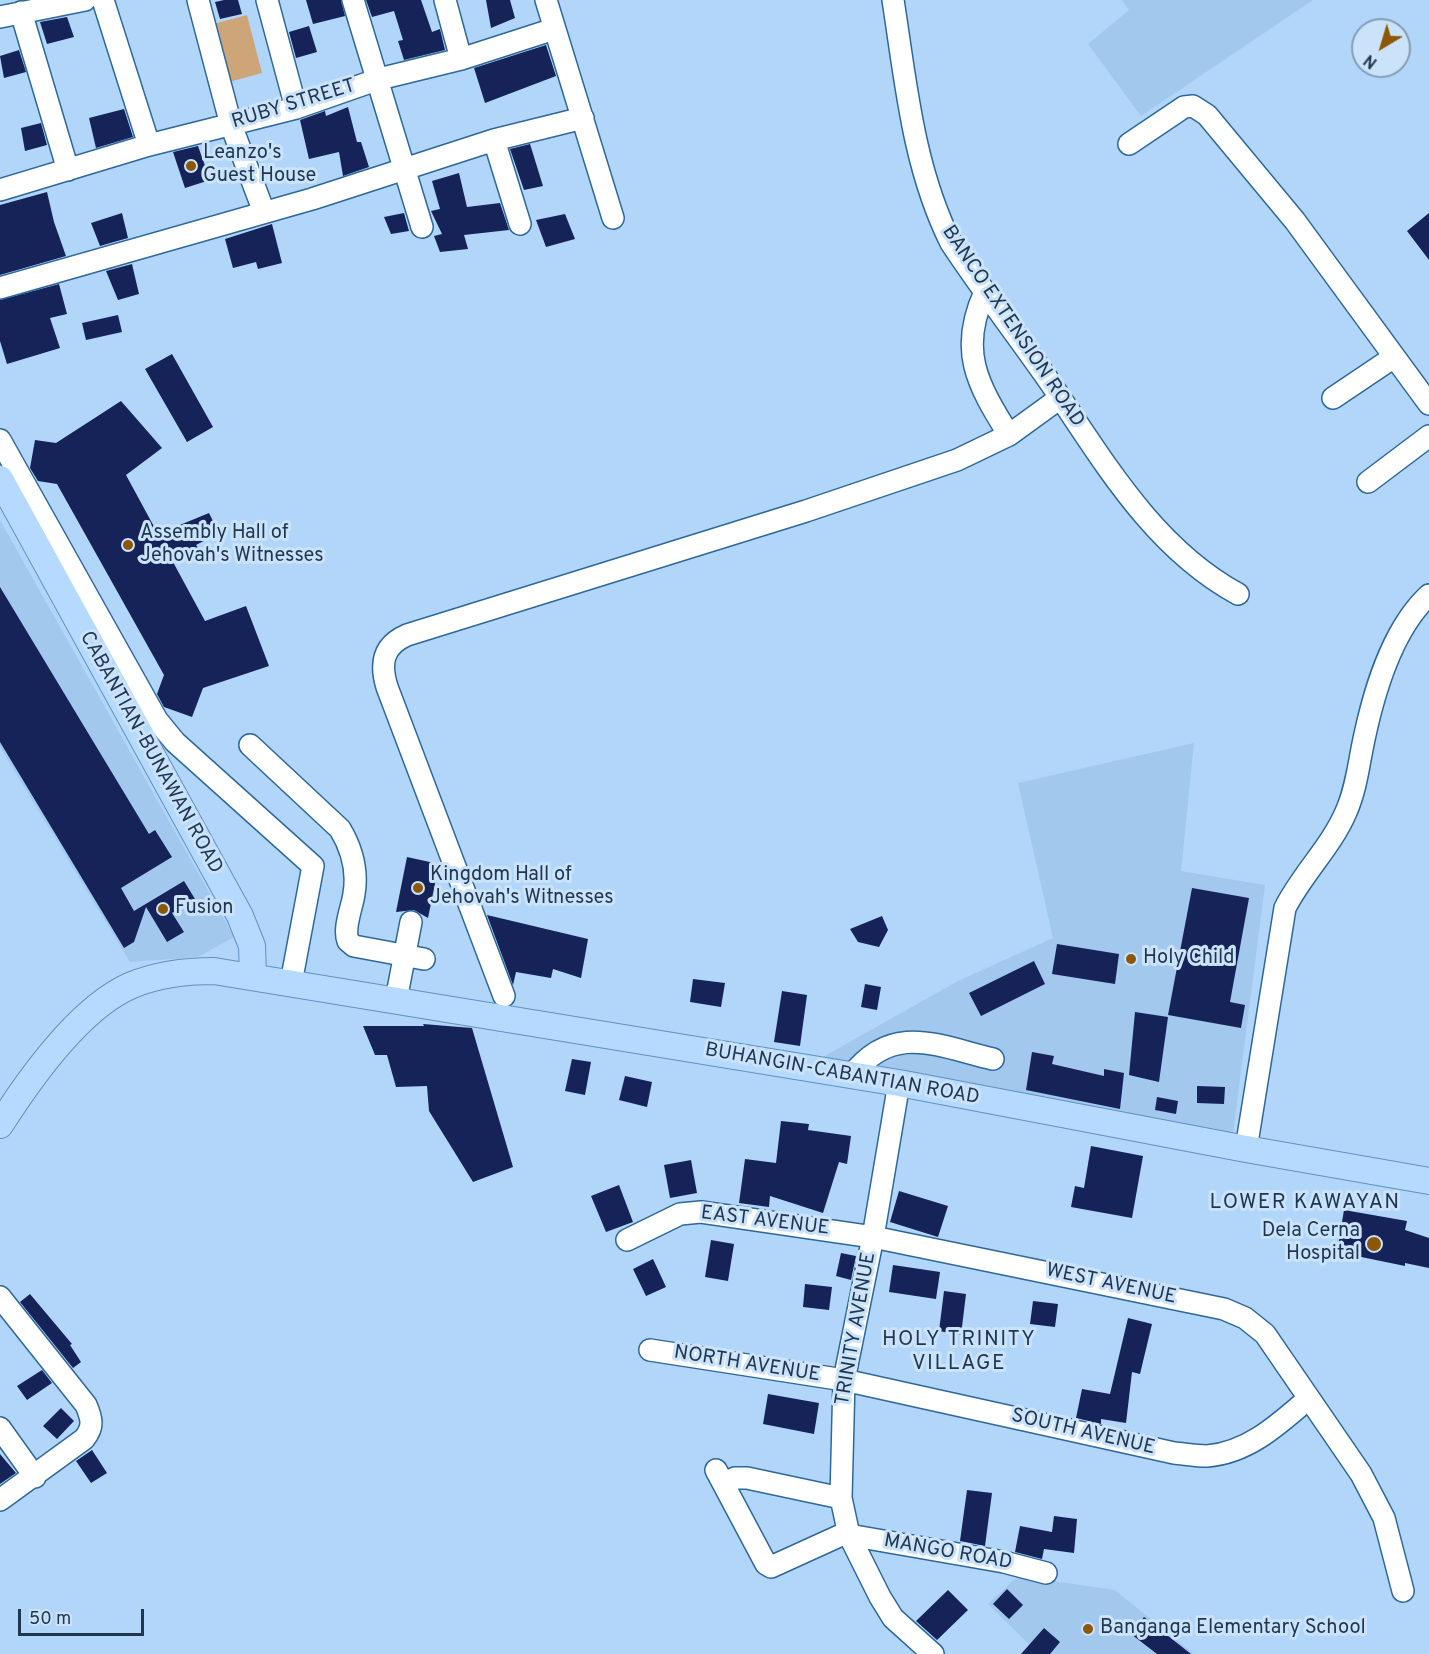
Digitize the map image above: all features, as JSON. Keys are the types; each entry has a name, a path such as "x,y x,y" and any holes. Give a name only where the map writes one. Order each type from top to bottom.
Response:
{"main road":[{"name":"CABANTIAN-BUNAWAN ROAD","path":"0,479 240,916 252,946 253,976"},
{"path":"0,1125 18,1098 73,1032 96,1009 130,986 174,973 194,971 253,976"},
{"name":"BUHANGIN-CABANTIAN ROAD","path":"253,976 899,1083 1246,1149 1429,1181"}],"street":[{"path":"0,17 85,0"},
{"path":"103,0 149,145"},
{"path":"198,0 231,125 264,212"},
{"path":"267,0 296,108"},
{"path":"353,0 379,79 403,171 422,227"},
{"path":"445,0 461,59"},
{"path":"546,0 613,218"},
{"name":"BANCO EXTENSION ROAD","path":"893,0 912,126 927,188 951,243 1121,488 1157,531 1199,568 1239,594"},
{"path":"21,12 68,170"},
{"name":"RUBY STREET","path":"0,190 149,145 296,108 379,79 461,59 554,29"},
{"path":"1129,144 1184,106 1200,109 1295,221 1429,404"},
{"path":"0,288 403,171 494,140 583,118"},
{"path":"494,140 520,224"},
{"path":"984,292 974,315 970,334 971,353 994,411 1009,435"},
{"path":"1333,398 1394,357"},
{"path":"504,996 385,680 382,660 391,645 407,635 621,570 936,468 983,449 1009,435 1060,398"},
{"path":"1368,482 1429,436"},
{"path":"0,440 157,720 175,742 313,866 291,983"},
{"path":"1246,1149 1285,908 1295,888 1334,837 1347,810 1358,775 1373,700 1382,672 1412,616 1429,595"},
{"path":"250,745 340,829 347,841 356,868 355,891 346,932 348,941 354,946 382,949 414,957"},
{"path":"396,1000 414,957 411,922"},
{"path":"852,1075 865,1059 886,1046 903,1041 936,1045 993,1059"},
{"name":"TRINITY AVENUE","path":"899,1083 873,1237 844,1380 841,1498 849,1534 893,1618 933,1654"},
{"name":"EAST AVENUE","path":"627,1240 680,1214 701,1212 873,1237"},
{"name":"WEST AVENUE","path":"873,1237 1224,1309 1245,1318 1265,1334 1361,1474 1384,1518 1403,1591"},
{"path":"0,1500 35,1477 84,1439 92,1426 86,1406 1,1303"},
{"name":"NORTH AVENUE","path":"650,1350 844,1380"},
{"name":"SOUTH AVENUE","path":"844,1380 1174,1453 1208,1456 1240,1447 1266,1434 1308,1399"},
{"path":"0,1428 35,1477"},
{"path":"841,1498 747,1478 720,1477 766,1564 771,1567 849,1534"},
{"name":"MANGO ROAD","path":"849,1534 1004,1562 1046,1573"}],"shaded area":[{"path":"1122,0 1313,0 1141,116 1088,44 1129,10"},
{"path":"247,15 262,73 229,82 213,24"},
{"path":"0,520 234,937 198,957 130,962 0,747"},
{"name":"Holy Child","path":"1194,743 1181,871 1265,885 1233,1134 821,1058 958,981 1053,938 1018,783"},
{"name":"Banganga Elementary School","path":"1018,1576 1115,1590 1194,1654 1039,1654 988,1604"}],"building":[{"path":"238,0 242,14 220,19 215,2"},
{"path":"306,0 341,0 345,16 313,24"},
{"path":"366,0 421,0 432,32 440,29 445,50 404,60 398,41 403,40 394,11 372,17"},
{"path":"486,0 510,0 515,18 491,28"},
{"path":"67,17 74,37 47,44 40,22"},
{"path":"309,26 317,52 296,58 289,32"},
{"path":"546,45 556,76 485,103 474,68"},
{"path":"19,50 26,72 4,78 0,56"},
{"path":"348,107 357,142 361,142 369,167 343,176 339,152 309,159 300,120 325,111 326,116"},
{"path":"124,109 133,137 96,148 89,118"},
{"path":"41,123 47,145 25,151 21,128"},
{"path":"530,144 543,186 524,190 510,149"},
{"name":"Leanzo's Guest House","path":"198,146 210,180 185,188 173,152"},
{"path":"459,173 467,207 500,203 509,230 464,235 468,249 440,252 434,236 442,234 431,211 440,209 432,181"},
{"path":"47,192 54,222 66,256 0,275 0,205"},
{"path":"122,213 128,238 100,246 91,223"},
{"path":"404,213 409,231 391,234 384,217"},
{"path":"1429,213 1429,260 1407,231"},
{"path":"565,214 575,239 546,247 536,220"},
{"path":"272,224 282,263 258,269 256,262 233,268 225,239"},
{"path":"132,264 139,294 118,300 106,271"},
{"path":"59,284 67,314 50,318 60,348 7,364 0,341 0,300"},
{"path":"118,315 122,332 86,340 82,323"},
{"path":"172,354 213,427 187,442 145,369"},
{"name":"Assembly Hall of Jehovah's Witnesses","path":"121,401 162,448 126,475 158,534 209,513 219,533 196,545 199,549 173,562 205,621 246,606 269,666 203,688 192,717 164,707 157,694 164,675 57,484 38,481 30,468 35,440 56,443"},
{"path":"0,587 149,834 155,830 172,857 121,888 134,911 184,881 195,899 172,913 184,932 167,942 146,907 134,942 124,948 0,742"},
{"name":"Kingdom Hall of Jehovah's Witnesses","path":"407,857 439,864 428,918 414,910 396,912"},
{"path":"1192,888 1249,898 1230,1002 1245,1005 1241,1028 1168,1015"},
{"path":"487,915 588,939 581,978 553,969 551,978 516,972 513,985"},
{"path":"882,916 888,930 879,947 858,942 850,929"},
{"path":"1057,944 1119,954 1115,984 1052,974"},
{"path":"1034,961 1045,984 981,1016 969,993"},
{"path":"693,979 725,983 721,1007 690,1002"},
{"path":"865,984 881,987 877,1010 861,1007"},
{"path":"782,991 807,995 800,1046 774,1042"},
{"path":"1135,1012 1168,1017 1159,1082 1129,1075"},
{"path":"423,1024 472,1028 513,1167 473,1182 429,1111 427,1086 396,1087 387,1055 375,1055 363,1026 424,1026"},
{"path":"1032,1052 1054,1056 1052,1064 1104,1076 1104,1069 1124,1073 1120,1109 1026,1090"},
{"path":"572,1059 591,1062 585,1095 565,1091"},
{"path":"625,1076 652,1082 647,1107 619,1100"},
{"path":"1197,1086 1225,1087 1224,1104 1197,1103"},
{"path":"1157,1097 1178,1101 1176,1114 1155,1110"},
{"path":"781,1121 809,1124 808,1130 851,1136 847,1164 839,1162 823,1213 770,1196 769,1207 739,1203 745,1159 776,1163"},
{"path":"1091,1146 1143,1156 1132,1218 1071,1207 1075,1186 1084,1188"},
{"path":"691,1160 697,1193 670,1198 664,1165"},
{"path":"619,1185 633,1222 606,1232 591,1196"},
{"path":"899,1191 948,1206 938,1237 890,1222"},
{"name":"Dela Cerna Hospital","path":"1344,1210 1407,1221 1405,1230 1429,1238 1429,1268 1405,1263 1405,1266 1337,1252"},
{"path":"711,1240 734,1244 728,1281 705,1277"},
{"path":"841,1253 856,1256 851,1280 836,1276"},
{"path":"653,1259 666,1287 646,1296 633,1269"},
{"path":"893,1265 940,1272 936,1299 889,1292"},
{"path":"805,1284 832,1287 829,1310 803,1307"},
{"path":"944,1291 966,1294 961,1335 939,1331"},
{"path":"30,1294 72,1344 70,1345 81,1362 73,1368 20,1302"},
{"path":"1033,1301 1058,1304 1055,1327 1030,1324"},
{"path":"1128,1318 1152,1324 1140,1374 1132,1372 1126,1423 1101,1419 1101,1424 1076,1418 1082,1389 1110,1394"},
{"path":"42,1370 52,1383 27,1400 17,1386"},
{"path":"768,1394 819,1403 814,1434 763,1424"},
{"path":"61,1408 74,1421 57,1439 43,1426"},
{"path":"92,1450 107,1473 91,1483 76,1461"},
{"path":"0,1454 16,1473 0,1484"},
{"path":"967,1490 992,1493 985,1546 960,1541"},
{"path":"1054,1516 1077,1519 1074,1553 1044,1549 1042,1559 1015,1552 1020,1526 1052,1532"},
{"path":"1007,1589 1023,1605 1009,1619 993,1604"},
{"path":"948,1590 968,1610 937,1640 916,1621"},
{"path":"1144,1617 1191,1654 1157,1654 1131,1634"},
{"path":"1044,1628 1060,1642 1050,1654 1021,1654"}],"place":[{"name":"Leanzo's Guest House","path":"191,166"},
{"name":"Assembly Hall of Jehovah's Witnesses","path":"128,545"},
{"name":"Kingdom Hall of Jehovah's Witnesses","path":"418,888"},
{"name":"Fusion","path":"163,909"},
{"name":"Holy Child","path":"1131,959"},
{"name":"Dela Cerna Hospital","path":"1374,1244"},
{"name":"Banganga Elementary School","path":"1088,1629"}],"district":[{"name":"LOWER KAWAYAN","path":"1305,1204"},
{"name":"HOLY TRINITY VILLAGE","path":"959,1353"}]}
